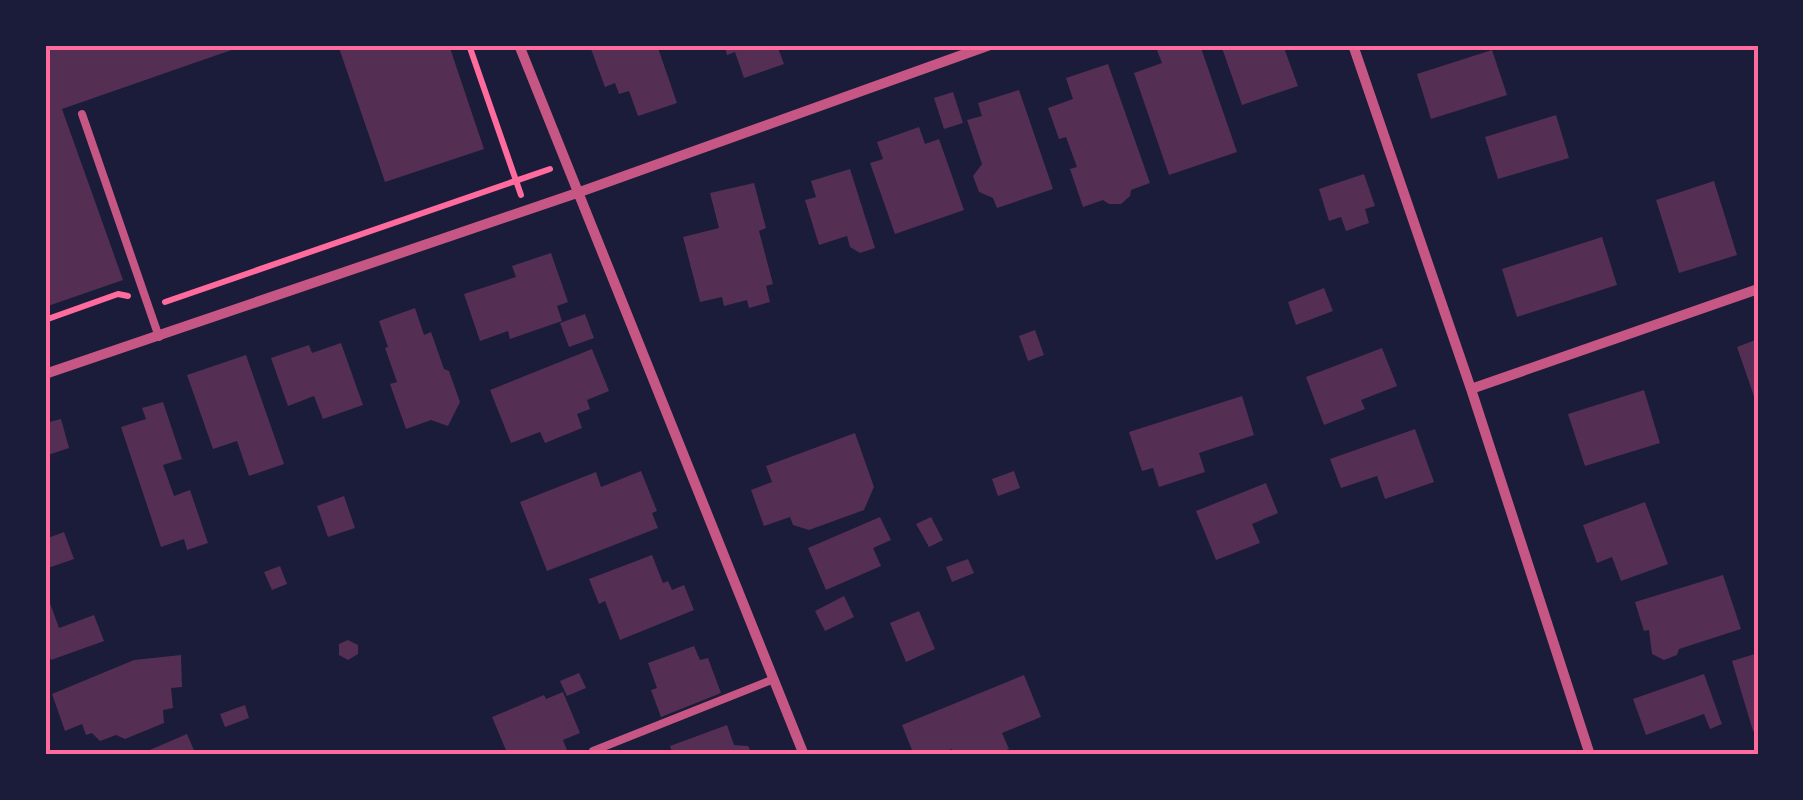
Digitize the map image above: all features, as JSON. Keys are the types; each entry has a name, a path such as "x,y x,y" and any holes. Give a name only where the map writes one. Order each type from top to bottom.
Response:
{"street":[{"path":"519,45 804,755"},
{"path":"45,374 577,194 990,45"},
{"path":"1353,45 1471,389 1590,755"},
{"path":"1471,389 1758,289"}],"lane":[{"path":"82,114 158,337"},
{"path":"593,750 774,679"}],"path":[{"path":"469,45 527,210"},
{"path":"45,320 118,294 166,302 565,164"}],"building":[{"path":"45,45 243,46 62,109 123,280 45,307"},
{"path":"338,45 449,45 484,149 385,182"},
{"path":"601,45 657,45 677,103 638,116 629,91 619,94 615,83 605,87 591,49"},
{"path":"724,45 777,45 784,64 744,78 735,52 727,55"},
{"path":"1155,45 1200,45 1237,152 1169,175 1134,73 1162,63"},
{"path":"1221,45 1283,45 1298,86 1242,105"},
{"path":"1492,50 1507,95 1431,119 1417,74"},
{"path":"1108,64 1150,183 1131,190 1121,204 1103,200 1083,207 1070,169 1077,167 1066,137 1059,139 1048,108 1073,99 1066,78"},
{"path":"1019,90 1053,189 997,208 993,198 979,192 973,176 982,164 967,120 982,116 978,103"},
{"path":"953,92 963,123 944,129 934,98"},
{"path":"1556,115 1569,158 1498,179 1485,137"},
{"path":"919,127 925,144 939,139 964,210 895,234 870,163 883,159 877,142"},
{"path":"850,169 875,248 860,253 850,247 847,236 819,245 805,200 816,197 811,181"},
{"path":"1364,174 1375,206 1365,209 1369,223 1346,231 1341,217 1329,221 1319,189"},
{"path":"1714,181 1737,255 1679,273 1656,200"},
{"path":"754,183 766,228 759,231 773,284 766,286 770,302 749,308 747,300 724,306 722,297 700,302 683,237 719,228 710,193"},
{"path":"1602,237 1617,285 1517,317 1502,269"},
{"path":"551,253 568,302 557,306 562,321 510,339 508,331 480,341 464,294 516,277 512,266"},
{"path":"1324,288 1333,311 1296,325 1288,302"},
{"path":"415,308 424,335 431,332 460,402 448,426 431,420 406,429 390,384 397,382 379,321"},
{"path":"585,314 594,338 569,347 560,323"},
{"path":"1035,330 1044,355 1028,361 1019,336"},
{"path":"1758,339 1758,405 1757,405 1737,347"},
{"path":"341,343 363,405 323,419 314,396 288,406 271,358 309,345 312,353"},
{"path":"1382,348 1397,386 1361,400 1365,409 1324,425 1306,377"},
{"path":"592,349 609,391 587,400 590,409 577,414 582,428 545,443 540,432 511,443 490,390"},
{"path":"246,355 284,464 249,476 237,441 213,449 187,375"},
{"path":"1644,390 1660,443 1585,466 1568,414"},
{"path":"1242,396 1254,435 1199,453 1205,472 1159,487 1153,468 1142,471 1129,432"},
{"path":"163,402 182,459 163,465 174,496 190,490 208,543 187,550 184,539 161,547 121,427 146,419 142,408"},
{"path":"61,419 69,448 45,456 45,423"},
{"path":"1415,429 1434,482 1385,499 1377,476 1341,488 1330,459"},
{"path":"855,433 874,487 864,510 809,530 793,525 790,517 764,526 751,490 772,482 766,466"},
{"path":"641,471 657,511 652,513 658,528 547,571 520,502 596,472 601,487"},
{"path":"1014,471 1020,488 998,496 992,479"},
{"path":"1266,483 1278,513 1252,524 1260,543 1216,560 1196,511"},
{"path":"344,496 355,528 328,537 317,506"},
{"path":"1645,502 1668,564 1621,581 1612,557 1597,563 1583,525"},
{"path":"880,517 891,540 873,548 881,566 826,590 808,548"},
{"path":"931,517 943,540 929,547 916,524"},
{"path":"64,532 74,559 45,569 45,539"},
{"path":"652,555 663,583 668,581 672,590 684,585 694,610 620,640 605,601 599,604 589,579"},
{"path":"968,559 974,573 952,582 946,567"},
{"path":"280,566 287,584 272,590 264,572"},
{"path":"1723,575 1741,629 1679,649 1677,655 1664,660 1652,654 1649,630 1644,631 1635,602"},
{"path":"46,592 59,628 94,615 104,641 51,660 45,644"},
{"path":"844,596 854,617 825,631 815,611"},
{"path":"919,611 935,649 906,662 890,623"},
{"path":"348,640 358,645 358,654 348,660 339,655 339,644"},
{"path":"694,646 700,660 708,658 721,693 661,717 651,690 657,688 648,663"},
{"path":"1758,653 1758,729 1753,731 1732,661"},
{"path":"181,655 182,687 171,688 173,708 163,710 164,723 125,739 116,735 100,741 92,733 86,735 82,724 65,731 52,694 134,660"},
{"path":"579,673 586,688 567,696 560,681"},
{"path":"1704,674 1722,724 1710,729 1704,714 1646,735 1633,699"},
{"path":"1024,675 1041,717 1002,733 1009,749 994,755 954,755 952,749 938,755 914,755 902,725"},
{"path":"563,692 580,733 563,740 569,755 508,755 492,717 544,695 546,699"},
{"path":"245,705 249,718 225,727 220,714"},
{"path":"727,725 734,745 748,746 753,755 673,755 670,746"},
{"path":"187,734 196,755 138,755"}]}
